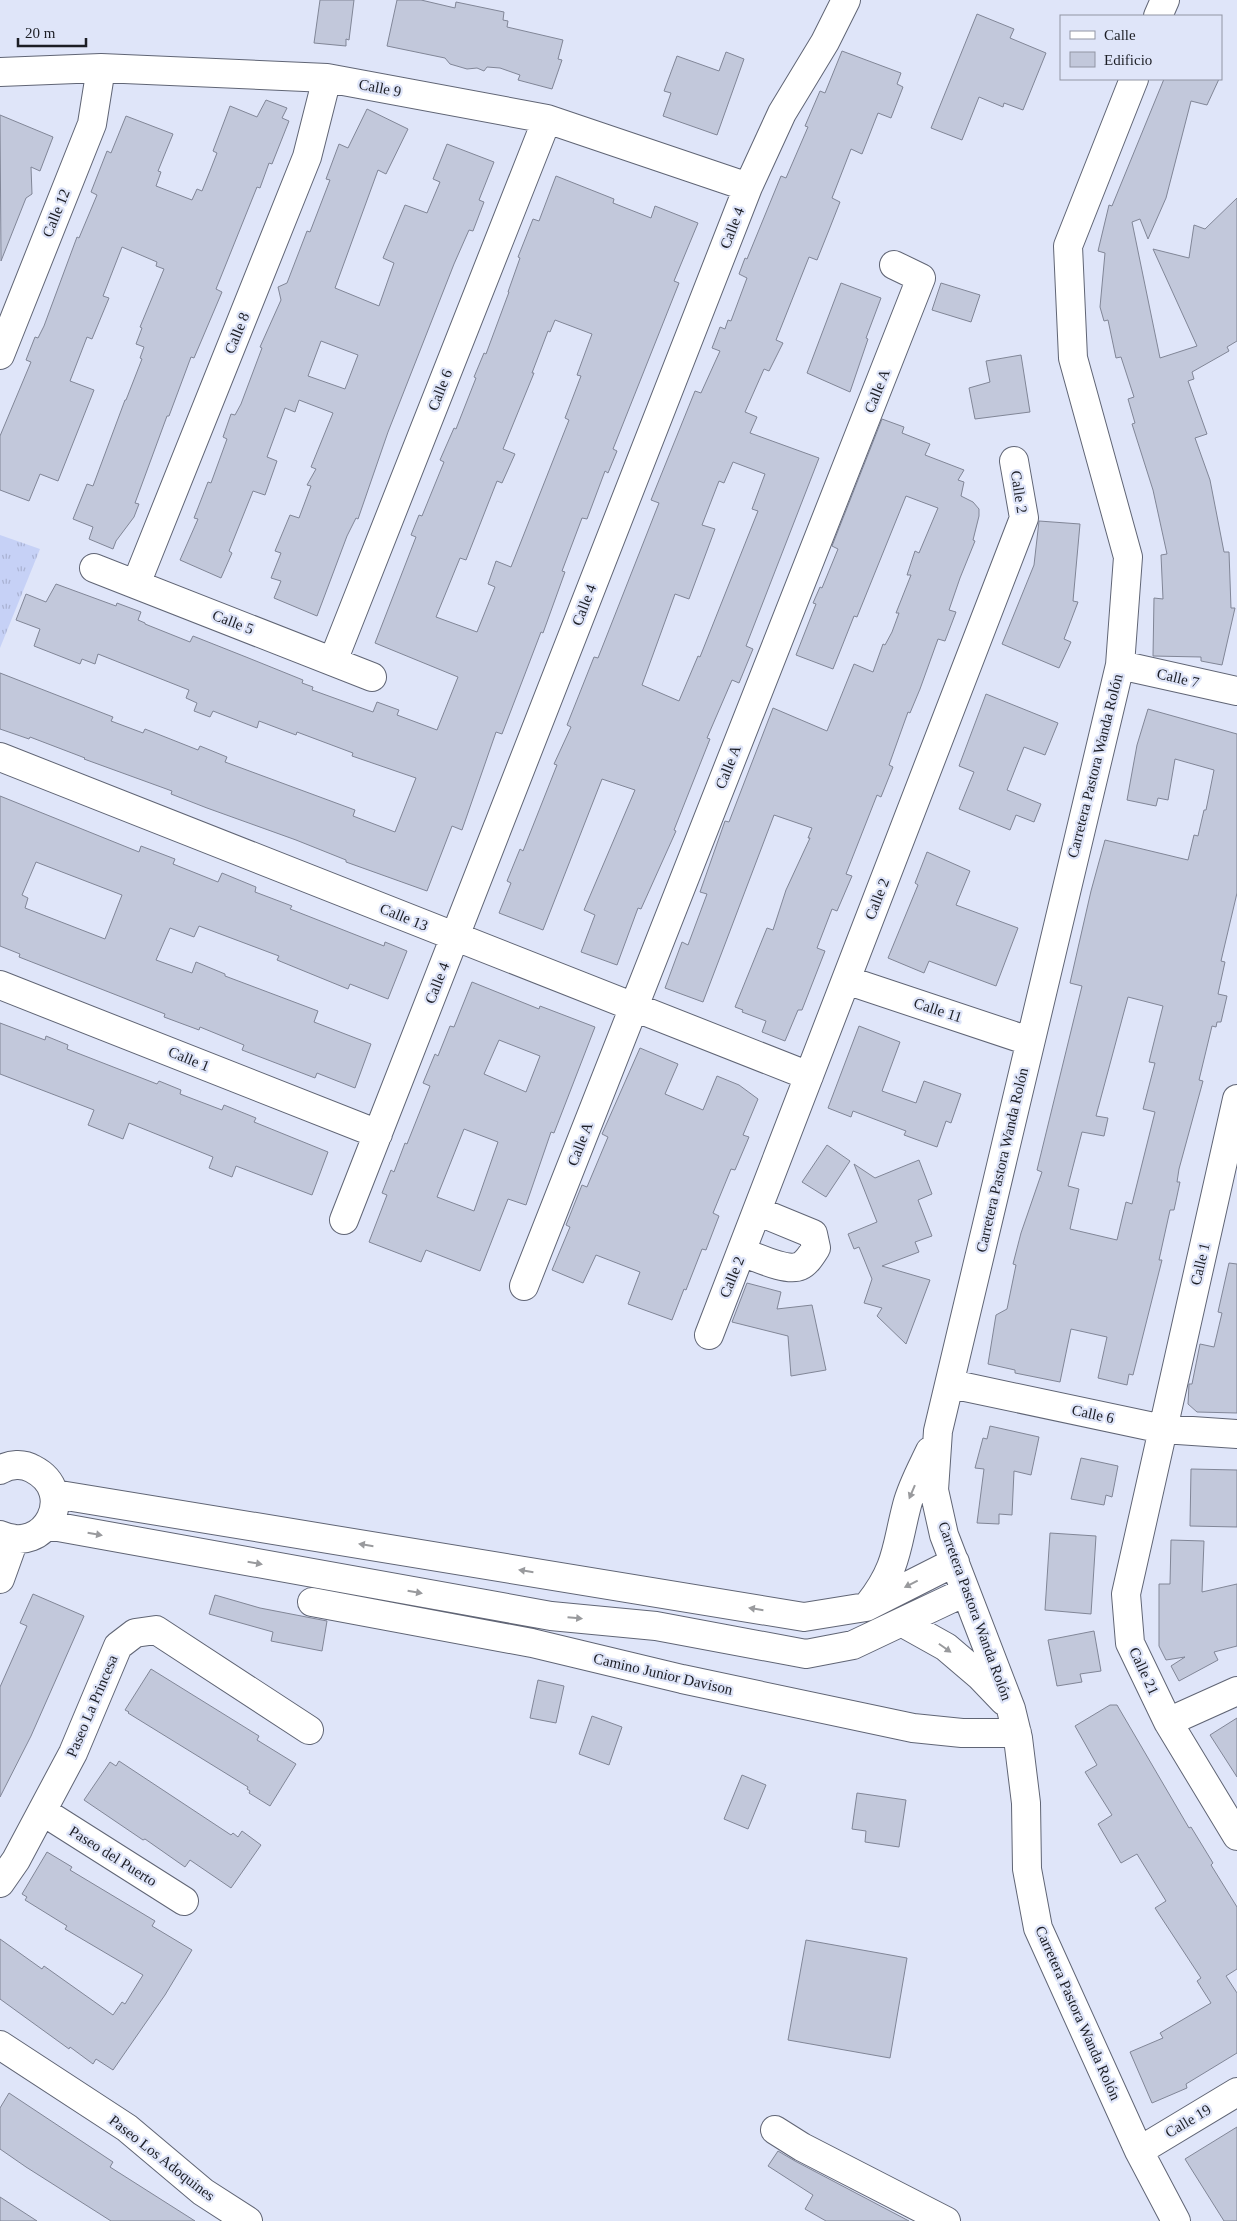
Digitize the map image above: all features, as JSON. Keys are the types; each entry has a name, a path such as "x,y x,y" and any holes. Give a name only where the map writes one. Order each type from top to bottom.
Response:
{"street":[{"name":"Calle 4","path":"344,1220 748,187 782,113 825,42 846,0"},
{"path":"1158,15 1164,0"},
{"name":"Calle 9","path":"0,72 102,68 327,78 547,119 748,187"},
{"name":"Calle 12","path":"0,354 92,124 102,68"},
{"name":"Calle 8","path":"136,584 307,157 327,78"},
{"name":"Carretera Pastora Wanda Rolón","path":"1134,80 1068,246 1074,358 1128,557 1120,665 1030,1041 951,1384 938,1431 934,1490 944,1535 965,1592 1009,1698 1026,1803 1027,1869 1038,1928 1139,2151 1176,2221"},
{"name":"Calle 6","path":"333,661 547,119"},
{"name":"Calle A","path":"524,1286 921,278 894,265"},
{"name":"Calle 2","path":"709,1335 1024,518 1014,460"},
{"name":"Calle 5","path":"94,568 372,677"},
{"name":"Calle 7","path":"1120,665 1237,691"},
{"name":"Calle 13","path":"0,757 809,1076"},
{"name":"Calle 11","path":"846,980 1030,1041"},
{"name":"Calle 1","path":"0,985 378,1134"},
{"name":"Calle 1","path":"1163,1429 1237,1099"},
{"path":"742,1252 785,1267 800,1266 810,1258 816,1248 813,1234 758,1211"},
{"name":"Calle 6","path":"951,1384 1163,1429 1237,1434"},
{"name":"Calle 21","path":"1163,1429 1126,1594 1130,1643 1168,1722 1237,1836"},
{"path":"866,1607 884,1585 895,1560 908,1503 938,1431"},
{"path":"0,1470 18,1465 30,1467 41,1473 50,1482 55,1505 48,1525 38,1534 27,1539 7,1537 0,1579"},
{"path":"54,1494 804,1617 866,1607 955,1562"},
{"path":"48,1525 551,1616 656,1626 806,1654 853,1645 903,1623 965,1592"},
{"name":"Camino Junior Davison","path":"312,1602 532,1643 682,1679 914,1728 962,1733 1014,1721"},
{"path":"903,1623 946,1647 980,1676 1014,1721"},
{"name":"Paseo La Princesa","path":"0,1883 16,1860 73,1753 118,1646 135,1633 156,1630 309,1730"},
{"path":"1168,1722 1237,1690"},
{"name":"Paseo del Puerto","path":"42,1811 184,1902"},
{"name":"Paseo Los Adoquines","path":"0,2045 127,2128 203,2192 248,2221"},
{"name":"Calle 19","path":"1139,2151 1237,2092"},
{"path":"775,2130 802,2147 946,2221"}],"green space":[{"path":"0,535 40,549 0,648"}],"building":[{"path":"320,0 354,0 349,40 346,39 346,46 314,43"},
{"path":"397,0 421,0 455,8 456,2 504,12 503,20 508,21 507,27 563,40 558,59 562,60 552,89 518,80 520,75 500,68 487,67 484,71 477,68 467,69 450,64 445,58 387,46"},
{"path":"977,14 1014,29 1010,38 1046,53 1023,110 1004,103 1003,107 979,97 962,140 931,128"},
{"path":"842,51 901,73 897,84 903,87 891,118 878,113 862,154 851,149 832,198 840,202 817,260 809,257 776,340 783,343 769,371 764,369 745,412 757,417 750,433 819,458 746,646 753,649 739,683 732,680 707,738 710,739 674,830 676,831 641,909 638,908 617,965 581,952 595,915 584,910 635,790 602,779 543,930 499,913 511,883 507,881 520,849 523,851 557,765 554,764 571,727 567,725 594,657 598,658 659,503 651,500 695,391 701,393 720,351 712,348 720,327 725,329 728,320 731,321 747,278 739,274 745,258 747,259 781,176 786,178 808,127 805,126 820,91 825,93","holes":["733,462 765,474 752,509 758,511 700,657 698,656 679,701 642,685 675,594 689,599 715,529 702,525 719,481 724,483"]},
{"path":"726,52 744,59 717,135 663,116 671,93 664,91 677,56 719,71"},
{"path":"1164,80 1219,80 1207,105 1191,101 1166,198 1148,239 1140,219 1132,222 1160,358 1197,346 1153,249 1189,258 1194,225 1205,229 1237,198 1237,341 1227,347 1229,351 1192,372 1194,379 1188,381 1207,434 1195,438 1210,480 1224,552 1229,552 1231,608 1235,608 1222,665 1201,661 1201,657 1153,656 1154,598 1163,599 1161,555 1167,554 1153,490 1132,424 1135,423 1128,399 1134,397 1121,357 1116,358 1108,320 1104,321 1100,307 1105,253 1098,251 1109,205 1112,206"},
{"path":"266,100 287,108 282,118 289,121 272,164 269,163 260,188 257,187 216,289 222,292 194,358 191,357 169,416 167,416 135,503 139,504 134,517 116,541 113,549 89,539 93,527 73,519 87,484 93,486 142,359 140,358 144,347 136,344 142,328 140,327 164,269 156,266 157,262 122,247 103,296 109,298 92,339 87,337 70,381 94,390 58,481 40,474 29,501 0,490 0,436 31,362 26,360 35,337 38,338 44,326 77,237 79,238 97,195 91,192 107,151 111,153 126,116 173,134 158,171 161,172 156,186 192,200 197,189 202,191 217,153 213,151 230,106 257,117"},
{"path":"367,109 408,129 386,174 378,170 335,288 379,306 394,263 383,258 405,205 427,213 440,182 433,179 447,144 494,162 479,200 484,202 473,231 469,230 454,264 388,432 358,519 356,518 347,536 317,616 274,598 281,581 271,578 281,553 275,551 290,515 299,518 311,486 307,485 316,469 311,467 333,413 299,400 295,412 285,408 267,457 277,461 265,495 253,491 229,551 232,553 221,578 180,560 198,519 194,518 208,482 211,483 227,439 223,437 231,414 235,415 241,404 262,348 260,347 281,300 278,287 287,283 307,231 310,232 330,180 326,179 339,144 348,148","holes":["321,341 358,355 345,389 308,376"]},
{"path":"0,115 53,137 40,171 31,167 32,194 26,198 1,261"},
{"path":"556,176 614,199 613,203 651,218 655,206 698,223 674,281 679,283 613,449 617,451 608,473 605,471 587,519 582,518 562,571 565,572 543,633 541,632 502,734 496,732 462,830 452,826 427,891 346,862 346,860 296,840 207,808 171,794 172,791 30,737 29,739 0,729 0,673 113,717 111,721 143,733 145,729 198,750 200,746 227,757 225,762 355,810 353,816 395,832 416,778 352,756 353,753 297,732 296,735 259,721 257,728 213,711 210,717 194,711 197,703 186,698 189,690 98,654 95,664 82,659 80,664 34,646 40,629 16,620 26,594 46,602 56,584 116,606 117,603 141,612 138,620 145,624 190,642 193,636 303,680 302,683 313,687 312,690 373,712 377,702 399,710 397,715 437,730 458,677 375,643 416,537 411,535 419,515 422,516 444,462 440,460 454,428 456,429 476,378 474,377 484,353 486,354 509,292 520,258 518,257 533,219 539,221","holes":["555,320 592,334 577,375 581,376 565,418 569,420 511,567 496,561 488,584 495,587 477,632 436,617 460,558 466,560 497,481 502,483 515,454 503,449 534,373 532,373 548,331 550,332"]},
{"path":"841,283 881,298 866,338 868,339 850,392 807,373"},
{"path":"941,283 980,295 971,322 932,310"},
{"path":"1021,355 1030,412 975,419 969,388 990,382 986,361"},
{"path":"882,419 904,427 902,433 930,444 925,455 964,470 958,480 964,482 961,496 973,502 979,509 979,516 973,540 975,541 949,610 956,612 945,641 938,639 920,689 910,713 908,712 889,765 893,767 881,797 877,795 846,874 852,876 837,911 832,909 817,948 825,951 802,1010 798,1010 785,1041 762,1032 766,1021 742,1012 743,1010 735,1007 767,928 773,930 786,890 810,838 808,838 812,828 774,815 703,1002 665,988 682,942 688,945 707,894 700,892 725,821 729,822 773,708 827,731 854,664 873,672 883,644 885,645 892,632 899,613 896,613 911,575 907,575 915,551 919,553 938,508 906,496 857,617 854,616 833,669 796,655 816,604 813,603 820,587 822,588 838,549 832,546"},
{"path":"1039,521 1080,524 1073,601 1078,602 1064,639 1071,642 1059,668 1002,644 1034,565"},
{"path":"986,694 1058,723 1045,755 1024,747 1007,790 1041,804 1034,822 1016,815 1010,830 959,809 974,772 959,766"},
{"path":"1148,709 1237,734 1237,893 1221,961 1225,962 1218,994 1227,996 1221,1022 1217,1022 1216,1027 1212,1026 1199,1080 1203,1081 1179,1169 1177,1182 1180,1182 1174,1210 1170,1210 1159,1260 1162,1260 1133,1375 1129,1374 1127,1385 1098,1378 1107,1337 1071,1329 1060,1382 1015,1373 1015,1370 988,1364 996,1315 1007,1309 1016,1265 1013,1264 1021,1233 1042,1172 1037,1170 1082,986 1070,983 1091,891 1105,840 1188,860 1194,835 1198,836 1204,810 1206,810 1214,770 1175,759 1168,800 1158,798 1156,806 1127,800 1137,745","holes":["1128,997 1163,1006 1149,1062 1155,1063 1143,1109 1155,1112 1132,1204 1126,1202 1117,1240 1070,1229 1079,1189 1068,1186 1082,1132 1104,1136 1108,1118 1096,1116"]},
{"path":"0,796 139,852 141,846 175,859 173,864 218,882 222,873 256,887 255,892 292,906 290,909 384,946 385,942 407,951 388,999 350,984 348,989 277,960 279,956 199,926 194,937 170,928 156,960 192,973 196,962 225,974 225,976 318,1011 314,1022 371,1044 355,1088 317,1073 315,1078 242,1050 244,1045 200,1027 199,1030 164,1017 165,1014 19,957 20,954 0,946","holes":["36,862 122,895 105,939 25,908 28,898 22,895"]},
{"path":"927,852 970,871 956,905 1018,928 996,986 929,961 924,973 888,958 918,885 915,883"},
{"path":"472,982 539,1009 540,1006 595,1027 554,1133 551,1132 526,1205 508,1199 480,1271 426,1250 421,1262 369,1242 387,1195 382,1193 391,1170 394,1172 405,1143 407,1144 430,1086 423,1083 435,1054 438,1056 450,1026 454,1027","holes":["499,1040 540,1056 526,1092 484,1074","464,1129 498,1142 474,1211 437,1197"]},
{"path":"0,1023 45,1040 46,1036 68,1045 67,1049 157,1084 159,1081 181,1090 180,1094 222,1110 224,1105 256,1118 254,1122 328,1152 312,1195 236,1166 232,1177 209,1168 213,1157 129,1123 123,1139 88,1125 94,1110 0,1074"},
{"path":"859,1026 900,1042 882,1091 916,1103 924,1081 961,1094 951,1123 946,1121 937,1147 904,1135 906,1131 853,1111 851,1117 828,1108"},
{"path":"640,1048 678,1064 665,1094 703,1110 717,1076 739,1085 758,1099 743,1135 749,1137 735,1170 731,1169 713,1213 719,1216 706,1250 702,1249 672,1320 628,1304 640,1272 596,1255 583,1283 552,1270 570,1227 566,1225 582,1185 587,1187 608,1137 602,1134"},
{"path":"827,1145 850,1161 826,1197 802,1182"},
{"path":"919,1160 932,1194 918,1200 932,1236 915,1242 919,1252 882,1266 930,1280 906,1344 877,1316 882,1308 864,1303 872,1279 859,1247 854,1249 848,1234 877,1222 854,1164 875,1178"},
{"path":"1229,1263 1237,1264 1237,1413 1197,1412 1188,1404 1189,1384 1192,1384 1200,1344 1214,1347 1222,1313 1218,1312"},
{"path":"747,1283 781,1292 777,1309 812,1305 826,1370 791,1376 788,1336 732,1322"},
{"path":"990,1426 1039,1437 1031,1475 1014,1471 1012,1515 999,1514 999,1524 977,1523 984,1469 975,1468 983,1438 987,1439"},
{"path":"1081,1458 1118,1466 1112,1497 1106,1495 1104,1505 1071,1499"},
{"path":"1191,1469 1237,1470 1237,1527 1190,1526"},
{"path":"1050,1533 1096,1536 1091,1614 1045,1610"},
{"path":"1171,1540 1204,1541 1202,1592 1237,1584 1237,1646 1214,1652 1218,1660 1179,1681 1171,1666 1185,1657 1166,1660 1159,1646 1159,1584 1170,1584"},
{"path":"33,1594 84,1616 31,1736 0,1797 0,1687 27,1626 20,1623"},
{"path":"215,1595 260,1608 327,1621 322,1651 271,1641 273,1632 209,1614"},
{"path":"1094,1631 1101,1671 1080,1674 1082,1682 1057,1686 1048,1640"},
{"path":"151,1669 259,1736 257,1740 296,1764 270,1806 249,1793 248,1787 125,1710"},
{"path":"538,1680 564,1686 556,1723 530,1718"},
{"path":"1110,1705 1117,1705 1189,1828 1191,1827 1213,1863 1211,1865 1237,1907 1237,1969 1226,1976 1237,1993 1237,2053 1186,2084 1187,2088 1152,2103 1130,2052 1163,2038 1160,2033 1211,2003 1197,1981 1201,1978 1155,1908 1166,1901 1137,1854 1121,1863 1098,1824 1112,1815 1085,1772 1097,1765 1075,1726"},
{"path":"592,1716 622,1727 609,1765 579,1754"},
{"path":"1237,1718 1237,1777 1210,1735"},
{"path":"119,1761 231,1835 233,1833 238,1837 242,1831 261,1845 231,1888 190,1860 185,1867 84,1800 110,1762 116,1766"},
{"path":"742,1775 766,1785 748,1829 724,1819"},
{"path":"857,1793 906,1800 899,1847 865,1842 866,1831 852,1829"},
{"path":"47,1852 72,1867 70,1870 155,1921 152,1926 192,1950 165,1995 113,2070 96,2059 93,2064 70,2047 69,2049 0,1999 0,1939 42,1969 44,1966 113,2015 122,2002 125,2004 143,1975 65,1929 67,1926 25,1900 27,1897 22,1894"},
{"path":"806,1940 907,1958 890,2058 788,2040"},
{"path":"9,2093 113,2162 110,2167 195,2221 111,2221 26,2167 0,2149 0,2108"},
{"path":"1237,2127 1237,2221 1224,2221 1185,2159"},
{"path":"778,2151 909,2221 826,2221 805,2209 813,2195 768,2166"},
{"path":"0,2197 37,2221 0,2221"}]}
